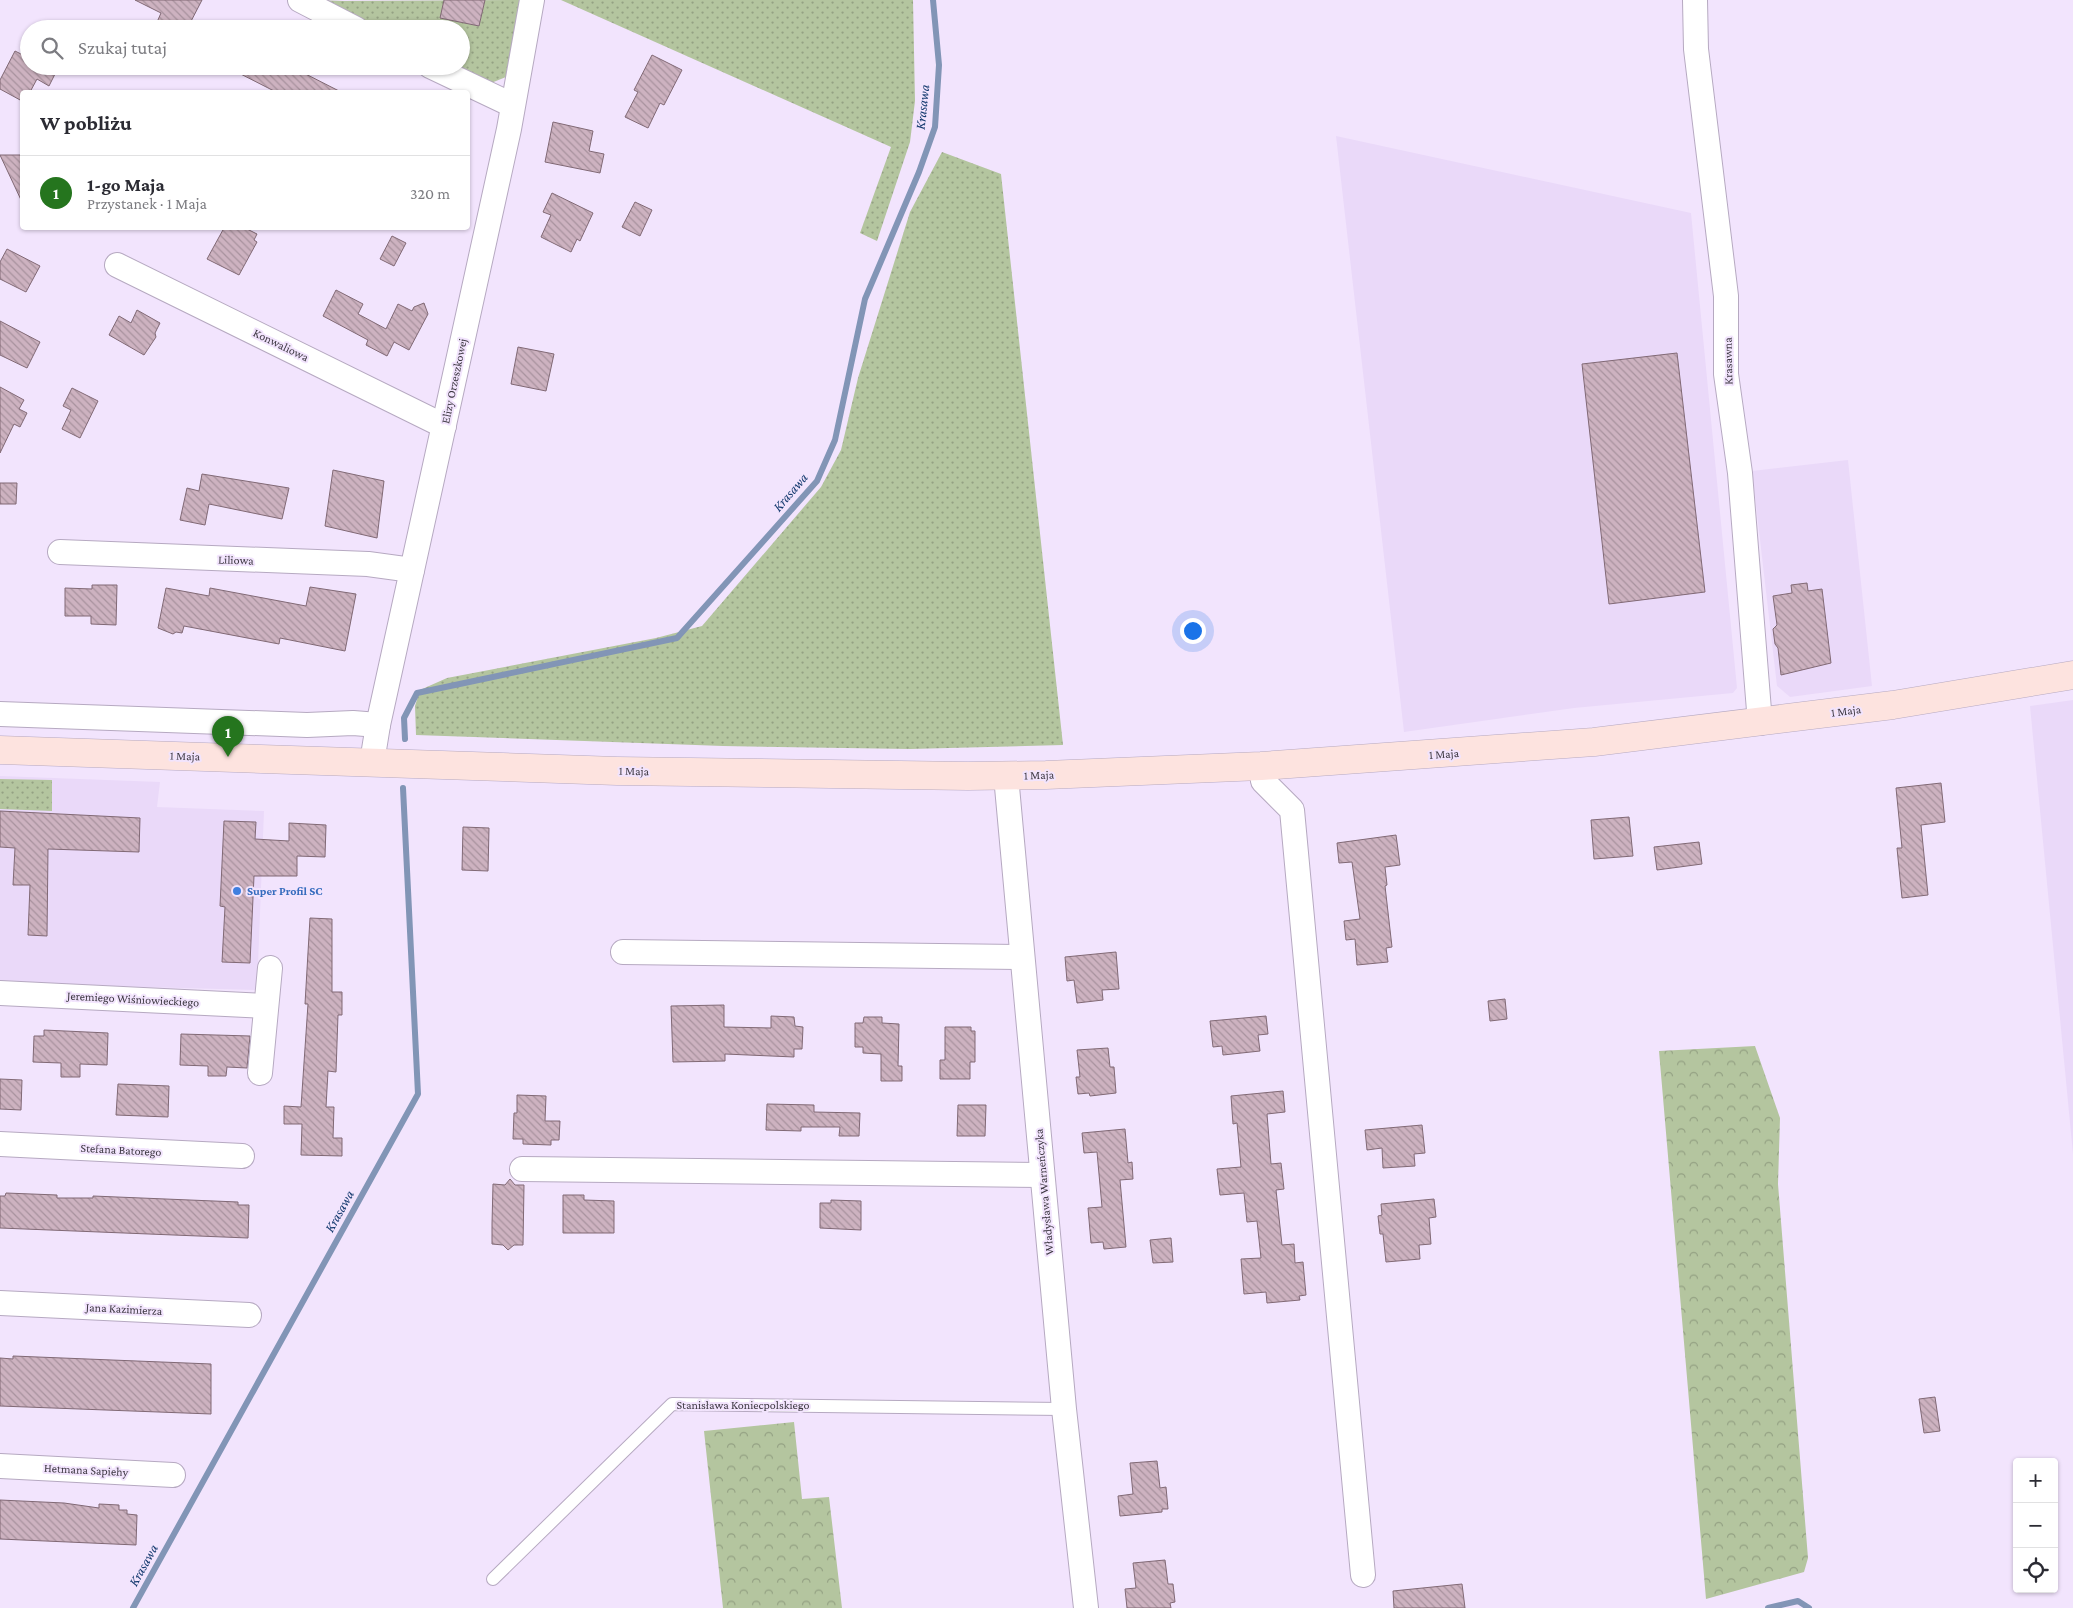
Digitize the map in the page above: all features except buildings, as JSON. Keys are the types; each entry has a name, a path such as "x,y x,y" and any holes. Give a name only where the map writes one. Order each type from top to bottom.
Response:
{"main road":[{"name":"1 Maja","path":"0,750 616,771 1006,776 1261,766 1594,742 1760,723 1893,705 2073,675"}],"street":[{"path":"300,0 339,20"},
{"name":"Elizy Orzeszkowej","path":"372,762 378,725 509,130 532,0"},
{"name":"Krasawna","path":"1695,0 1696,49 1726,296 1726,374 1740,473 1760,723"},
{"path":"449,75 512,105"},
{"name":"Konwaliowa","path":"118,265 444,426"},
{"name":"Liliowa","path":"60,552 368,564 412,570"},
{"path":"0,714 378,725"},
{"path":"1261,766 1263,781 1292,810 1363,1575"},
{"name":"Władysława Warneńczyka","path":"1006,776 1064,1409 1086,1608"},
{"path":"623,952 1022,957"},
{"path":"260,1073 270,968"},
{"name":"Jeremiego Wiśniowieckiego","path":"0,993 266,1006"},
{"name":"Stefana Batorego","path":"0,1144 242,1156"},
{"path":"522,1169 1042,1175"},
{"name":"Jana Kazimierza","path":"0,1303 249,1315"},
{"name":"Hetmana Sapiehy","path":"0,1466 173,1475"}],"lane":[{"name":"Stanisława Koniecpolskiego","path":"493,1579 672,1404 1064,1409"}],"shaded area":[{"path":"1336,136 1691,213 1737,688 1733,693 1574,708 1404,732"},
{"path":"1848,460 1872,686 1790,697 1777,686 1752,471"},
{"path":"2073,700 2073,1154 2030,706"},
{"path":"0,776 160,782 157,807 264,811 257,990 0,983"}],"green space":[{"path":"319,0 526,0 510,72 506,77 491,83 470,74 470,20 358,20"},
{"path":"561,0 913,0 915,101 910,142 877,241 860,233 891,147"},
{"path":"942,152 1001,174 1063,745 910,749 723,746 416,735 415,706 420,690 447,678 656,638 702,626 821,487 841,450 858,378 910,212"},
{"path":"0,779 52,780 52,811 0,809"},
{"path":"1755,1046 1780,1118 1778,1184 1808,1558 1804,1572 1706,1599 1659,1051"},
{"path":"794,1422 802,1499 829,1497 842,1608 723,1608 704,1431"}],"waterway":[{"name":"Krasawa","path":"405,739 404,718 417,693 677,638 817,481 835,440 865,299 919,172 935,127 939,65 933,0"},
{"name":"Krasawa","path":"133,1608 418,1094 403,788"},
{"path":"1768,1608 1798,1601 1809,1608"}],"place":[{"name":"1-go Maja","path":"228,757"},
{"name":"Super Profil SC","path":"237,891"}]}
